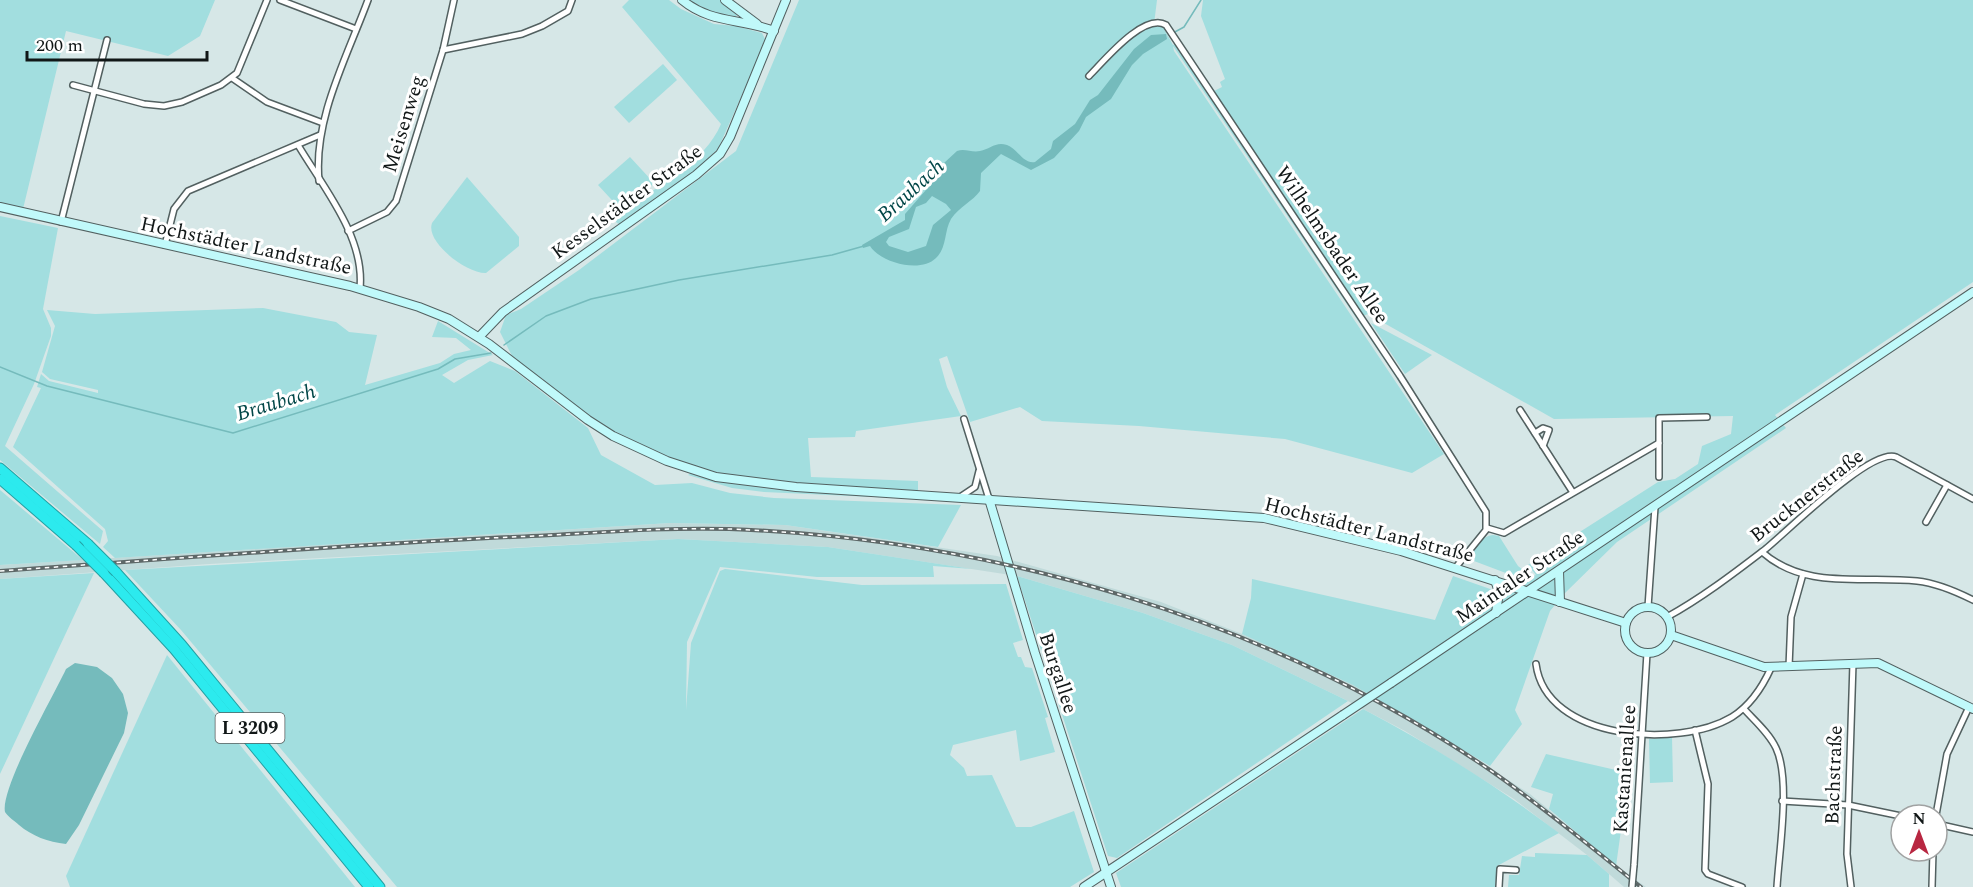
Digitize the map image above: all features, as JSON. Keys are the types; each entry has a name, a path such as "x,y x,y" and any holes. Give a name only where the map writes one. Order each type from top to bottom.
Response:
{"highway":[{"name":"L 3209","path":"0,468 88,544 116,572 182,645 380,887"},
{"name":"L 3209","path":"0,479 76,545 174,649 369,887"}],"main road":[{"path":"682,0 707,16 759,25 774,31"},
{"path":"725,0 759,25"},
{"name":"Kesselstädter Straße","path":"479,337 502,312 696,175 720,154 730,137 786,0"},
{"name":"Hochstädter Landstraße","path":"0,207 360,288 440,315 479,337 593,423 632,446 677,465 748,483 1264,518 1456,567 1626,623"},
{"name":"Maintaler Straße","path":"1084,887 1973,292"},
{"name":"Burgallee","path":"989,499 1035,653 1111,887"},
{"path":"1559,571 1560,602"},
{"path":"1495,580 1499,592 1496,613"},
{"path":"1648,607 1659,610 1667,617 1671,635 1663,648 1647,653 1635,649 1628,641 1626,623 1635,612 1648,607"},
{"path":"1671,635 1771,668 1853,663 1886,665 1971,708"}],"street":[{"path":"73,85 144,104 164,106 189,99 232,78 243,63 267,0"},
{"path":"280,0 356,29"},
{"path":"319,181 320,135 323,123 368,0"},
{"name":"Meisenweg","path":"348,231 387,212 396,201 443,50 454,0"},
{"path":"443,50 532,30 562,16 570,8 572,0"},
{"name":"Wilhelmsbader Allee","path":"1089,76 1131,34 1149,23 1162,22 1172,33 1448,449 1486,512 1488,528"},
{"path":"61,222 96,91 107,40"},
{"path":"232,78 267,102 323,123"},
{"path":"165,245 174,209 188,192 320,135"},
{"path":"298,145 348,231 359,259 360,288"},
{"path":"1520,410 1572,491"},
{"path":"1659,477 1659,418 1707,417"},
{"name":"Burgallee","path":"964,419 989,499"},
{"path":"1535,433 1543,428 1549,430 1543,446"},
{"path":"1456,567 1488,528 1504,533 1572,491 1659,443"},
{"name":"Brucknerstraße","path":"1667,617 1762,552 1845,481 1885,456 1896,457 1973,499"},
{"path":"960,497 978,483 980,466"},
{"path":"1926,522 1947,485"},
{"path":"1648,607 1655,507"},
{"path":"1762,552 1803,574 1825,579 1922,581 1946,588 1973,600"},
{"path":"1789,667 1791,617 1803,574"},
{"name":"Kastanienallee","path":"1632,887 1647,653"},
{"name":"Bachstraße","path":"1851,887 1848,805 1853,663"},
{"path":"1536,664 1544,687 1569,713 1605,729 1642,735 1695,730 1725,721 1744,709 1759,692 1771,668"},
{"path":"1938,803 1947,754 1971,708"},
{"path":"1744,709 1777,750 1782,769 1777,887"},
{"path":"1695,730 1708,783 1705,870 1708,874 1742,887"},
{"path":"1782,801 1848,805 1889,814"},
{"path":"1949,827 1973,832"},
{"path":"1932,887 1933,863"},
{"path":"1499,887 1500,869 1516,870"}],"shaded area":[{"path":"0,0 215,0 200,36 168,56 66,31 23,209 0,203"},
{"path":"629,0 669,0 681,9 714,24 736,26 762,33 766,41 718,149 693,173 620,225 612,219 622,211 598,185 630,157 654,183 626,209 693,161 714,138 721,124 622,7"},
{"path":"687,0 721,0 737,15 735,19 709,15"},
{"path":"799,0 1157,0 1154,24 1163,27 1173,45 1175,44 1214,98 1441,440 1439,441 1173,46 1174,51 1444,454 1412,473 1285,439 1139,426 1042,421 1020,407 970,422 947,356 939,359 947,387 961,416 856,431 855,437 808,438 811,477 918,481 918,491 748,480 718,474 656,455 599,425 514,360 500,332 506,315 521,309 579,270 736,151"},
{"path":"1203,0 1973,0 1973,282 1775,415 1786,428 1617,542 1564,594 1550,611 1515,710 1522,724 1490,766 1353,685 1242,634 1251,598 1252,579 1435,620 1453,576 1496,591 1536,575 1528,565 1658,482 1675,479 1698,464 1702,446 1731,434 1733,416 1554,419 1368,314 1363,316 1215,96 1214,91 1222,87 1220,82 1225,79 1201,16"},
{"path":"1166,34 1167,39 1143,54 1132,65 1111,99 1086,117 1079,131 1054,158 1031,170 1001,154 981,173 980,191 951,219 944,244 936,258 920,265 901,264 882,257 870,246 863,248 862,245 905,220 905,214 932,183 944,163 957,151 984,150 1003,144 1011,147 1027,161 1035,162 1051,149 1053,141 1075,124 1090,100 1098,95 1134,49 1151,35","holes":["932,196 946,204 951,210 933,225 926,246 908,252 889,246 886,242 889,237 909,229 916,207 926,203"]},
{"path":"663,64 677,80 629,123 614,107"},
{"path":"467,177 519,237 519,246 486,273 469,268 449,256 435,239 432,231 432,223"},
{"path":"0,216 58,228 43,309 51,328 51,336 34,384 5,446 103,531 100,544 0,460"},
{"path":"263,308 336,322 349,332 377,335 365,385 440,363 454,354 471,350 456,338 432,337 438,321 493,355 468,360 442,375 454,383 490,361 515,371 588,428 601,455 655,485 692,483 730,493 774,498 961,505 938,547 785,525 670,523 115,558 103,547 108,541 105,529 13,447 41,388 37,387 41,374 49,381 98,393 98,390 50,379 42,372 55,326 47,310 95,314"},
{"path":"1371,323 1432,355 1405,374"},
{"path":"693,472 732,483 917,496 917,499 764,492 732,488 688,475"},
{"path":"0,490 83,560 0,565"},
{"path":"670,523 785,525 997,556 1161,602 1242,634 1353,685 1407,715 1530,794 1616,866 1646,887 1624,887 1587,855 1514,799 1405,731 1344,699 1232,645 1143,613 1017,576 828,547 678,539 209,564 0,579 0,565"},
{"path":"1499,536 1518,566 1531,576 1519,578 1474,561 1471,555 1477,545 1486,537"},
{"path":"678,539 828,547 972,569 933,566 934,577 817,577 720,567 687,642 686,710 691,643 720,571 725,569 862,585 1006,584 1023,640 1013,643 1025,667 1032,668 1048,717 1045,718 1055,752 1020,761 1016,730 953,745 950,755 964,768 967,776 992,775 1016,827 1031,827 1074,811 1094,872 1070,887 397,887 181,630 125,570"},
{"path":"94,573 0,774 0,579"},
{"path":"1017,576 1143,613 1232,645 1348,701 1117,858 1108,856"},
{"path":"167,655 355,887 70,887 66,876"},
{"path":"75,663 97,667 112,678 123,694 128,713 124,733 79,825 66,844 35,835 24,829 5,812 11,783 29,741 66,669"},
{"path":"1363,709 1463,767 1559,833 1497,866 1495,887 1121,887 1116,873"},
{"path":"1672,737 1673,782 1650,783 1649,739"},
{"path":"1546,754 1629,773 1616,866 1549,809 1553,794 1531,787"},
{"path":"1535,853 1587,855 1609,874 1609,887 1508,887 1509,875 1519,875 1522,856 1535,857"}],"waterway":[{"name":"Braubach","path":"1173,33 1184,27 1201,0"},
{"name":"Braubach","path":"504,345 546,316 591,299 679,280 832,255 864,246"},
{"name":"Braubach","path":"0,367 47,386 233,433 438,369 455,359 491,353"}],"railway":[{"path":"0,571 384,544 674,529 729,529 829,536 929,550 1028,570 1126,597 1222,630 1315,670 1405,717 1490,770 1641,887"}]}
